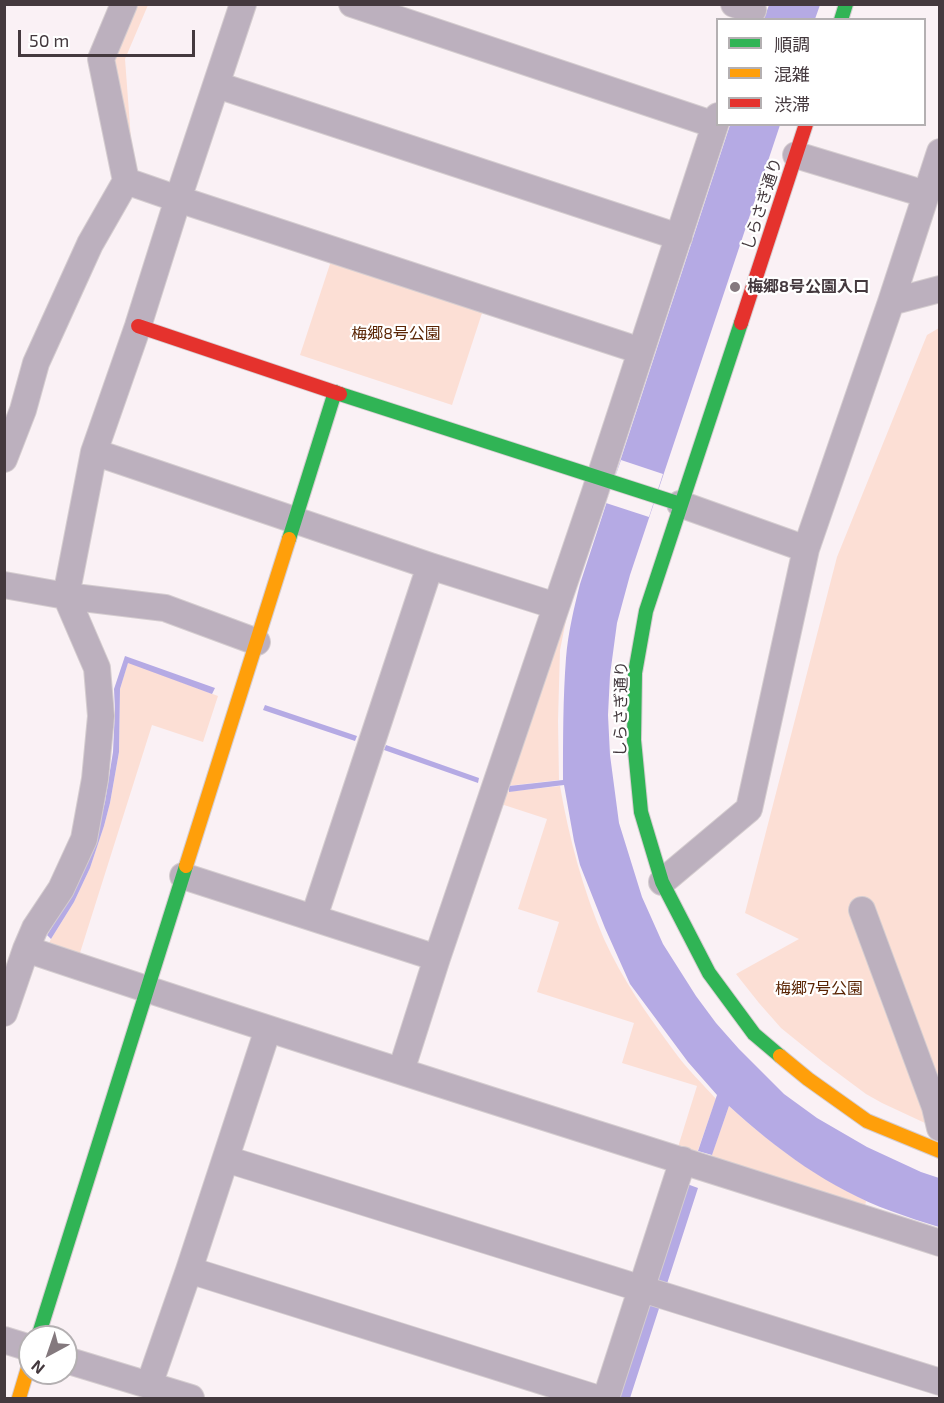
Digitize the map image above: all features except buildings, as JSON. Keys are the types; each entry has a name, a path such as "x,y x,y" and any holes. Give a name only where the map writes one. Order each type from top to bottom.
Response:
{"street":[{"path":"4,459 23,410 36,363 90,244 126,181 101,59 124,4"},
{"path":"4,1013 35,928 61,889 84,839 95,779 101,716 97,668 66,596 94,452 138,326 243,4"},
{"path":"352,4 716,120 641,351 606,480 556,606 437,957 401,1071"},
{"path":"217,85 679,237"},
{"name":"しらさぎ通り","path":"805,126 670,501 635,673 634,740 641,812 662,882 709,973 754,1034 808,1079 867,1122 939,1140"},
{"path":"662,882 749,809 806,549 891,302 939,152"},
{"path":"796,155 925,194"},
{"path":"126,181 641,351"},
{"path":"891,302 939,289"},
{"path":"138,326 670,501 806,549"},
{"path":"42,1325 335,392"},
{"path":"94,452 430,566 556,606"},
{"path":"314,917 430,566"},
{"path":"4,585 66,596 165,608 257,642"},
{"path":"183,876 437,957"},
{"path":"862,910 935,1107 939,1140"},
{"path":"26,949 146,990 939,1243"},
{"path":"149,1385 268,1029"},
{"path":"226,1159 939,1382"},
{"path":"606,1398 683,1160"},
{"path":"189,1270 596,1398"},
{"path":"78,1364 191,1398"}],"green space":[{"path":"135,5 148,5 125,59 133,166 113,58"},
{"name":"梅郷8号公園","path":"331,261 483,310 452,405 300,355"},
{"name":"梅郷7号公園","path":"939,328 939,1076 879,996 924,1113 925,1123 866,1094 823,1062 781,1028 736,974 799,939 745,913 837,557 927,335"},
{"path":"570,601 560,650 559,780 507,786"},
{"path":"128,662 218,696 203,742 152,725 79,956 47,947 74,902 90,868 104,826 119,752 120,689"},
{"path":"560,786 583,883 611,954 636,997 664,1038 716,1099 697,1153 678,1147 697,1086 622,1063 634,1023 537,992 559,922 518,909 547,819 501,804 505,792"},
{"path":"729,1106 794,1158 829,1181 866,1201 865,1206 711,1157"}],"shaded area":[{"path":"769,4 820,5 815,18 764,18"},
{"path":"730,126 780,126 630,575 617,623 610,675 608,715 610,755 619,823 642,897 663,944 716,1023 784,1094 817,1118 867,1147 939,1178 939,1227 868,1202 825,1179 785,1152 729,1106 712,1155 698,1151 717,1095 688,1062 630,984 580,865 564,785 509,792 509,786 563,780 566,658 580,584"},
{"path":"125,656 215,688 212,694 128,663 120,689 119,752 104,826 90,868 74,902 51,939 47,935 68,901 99,825 113,752 114,689"},
{"path":"265,705 357,736 355,741 263,710"},
{"path":"386,745 479,778 478,783 384,750"},
{"path":"687,1184 698,1188 630,1398 617,1398"}],"pier":[{"path":"621,460 663,474 649,517 606,503"}],"traffic: fast":[{"path":"842,18 846,4"},
{"path":"741,323 646,611 635,673 634,740 641,812 662,882 709,973 754,1034 780,1056"},
{"path":"289,539 335,392"},
{"path":"340,394 680,504"},
{"path":"42,1325 186,866"}],"traffic: slow":[{"path":"186,866 289,539"},
{"path":"780,1056 867,1121 940,1151"},
{"path":"19,1398 23,1385"}],"traffic: jam":[{"path":"741,323 805,126"},
{"path":"138,326 340,394"}],"place":[{"name":"梅郷8号公園入口","path":"735,287"}]}
